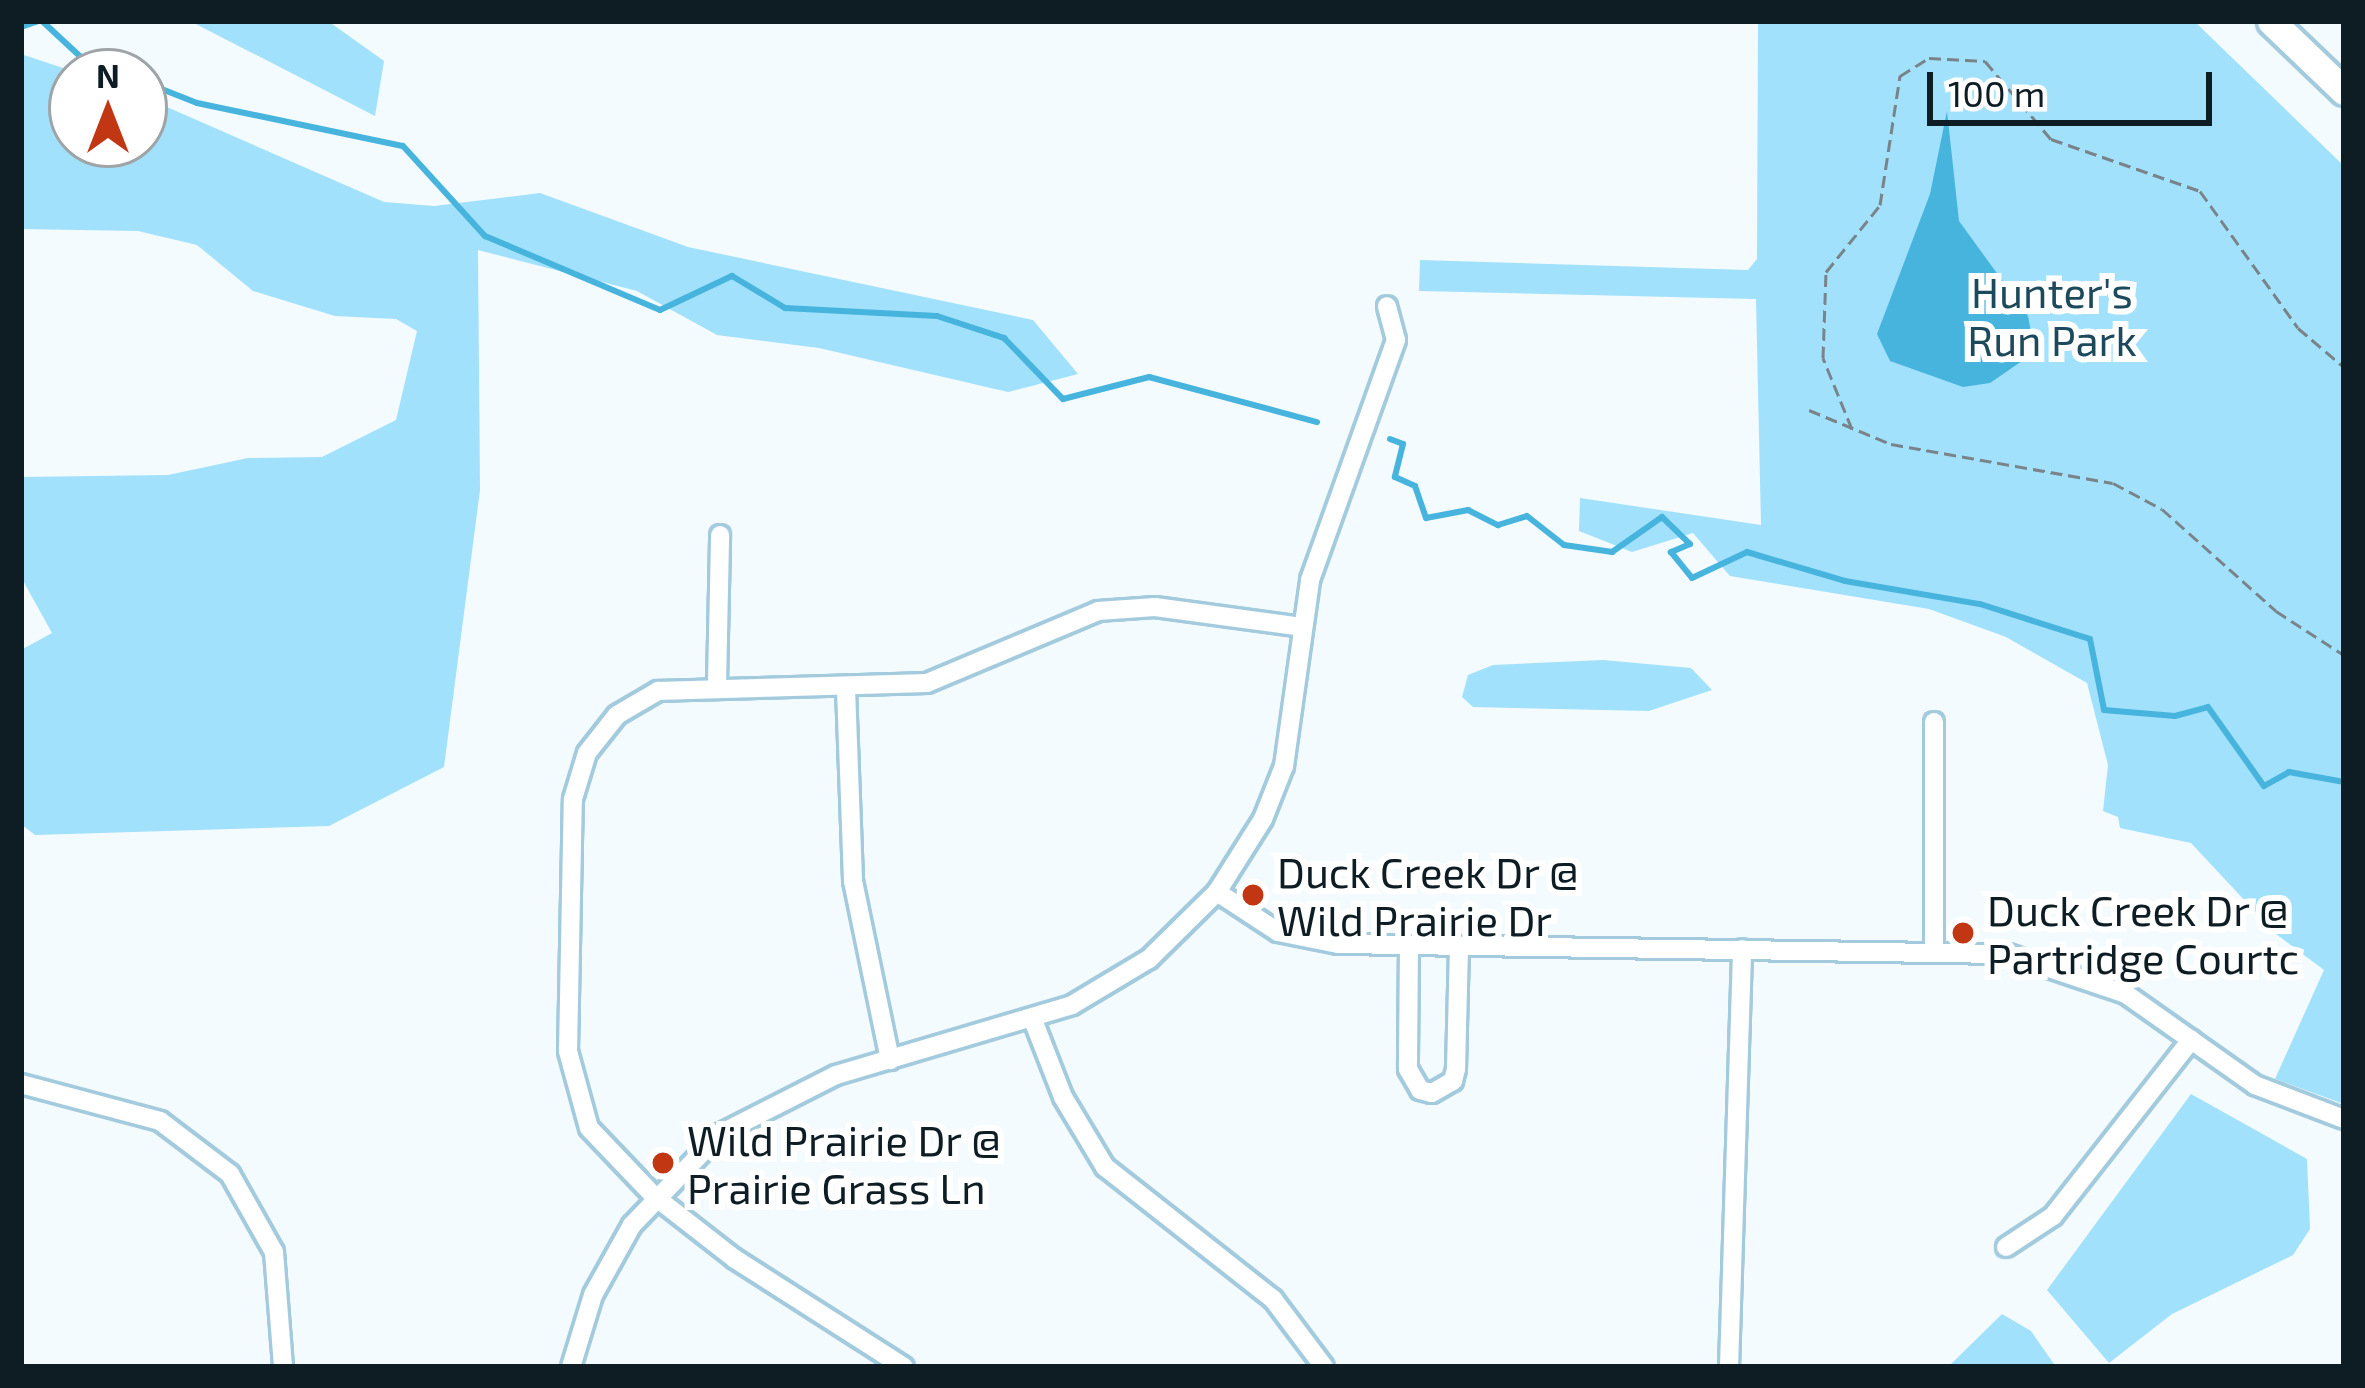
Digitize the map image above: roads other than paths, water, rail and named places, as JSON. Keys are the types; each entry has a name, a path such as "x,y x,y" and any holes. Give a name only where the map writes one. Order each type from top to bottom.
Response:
{"highway":[{"path":"2271,21 2344,91"}],"street":[{"path":"571,1367 602,1277 654,1196 751,1114 890,1060 1033,1020 1149,959 1217,892 1263,819 1284,766 1302,627 1324,531 1396,340 1387,306"},
{"path":"717,684 720,535"},
{"path":"904,1367 766,1282 654,1196 589,1127 571,1073 573,799 587,753 616,715 658,691 717,684 846,689 955,676 1098,610 1155,607 1302,627"},
{"path":"846,689 853,881 890,1060"},
{"path":"1934,722 1934,950"},
{"path":"1217,892 1250,917 1307,940 2008,954 2080,973 2192,1040 2255,1085 2344,1119"},
{"path":"1409,945 1408,1069 1420,1090 1432,1093 1453,1081 1456,1069 1459,946"},
{"path":"1730,1367 1742,949"},
{"path":"1033,1020 1081,1134 1105,1167 1273,1299 1324,1367"},
{"path":"2006,1247 2053,1216 2192,1040"},
{"path":"21,1084 160,1121 230,1174 274,1252 283,1367"}],"waterway":[{"path":"21,27 38,21"},
{"path":"42,21 71,48"},
{"path":"168,92 197,103 403,146 485,236 660,310 732,276 785,308 937,316 1004,338 1063,399 1149,377 1317,422"},
{"path":"1390,439 1403,444 1395,477 1415,486 1426,518 1468,510 1498,525 1527,516 1564,545 1612,552 1662,517 1690,544 1671,552 1692,578 1747,552 1845,581 1980,604 2090,639 2104,710 2175,716 2208,707 2264,786 2289,772 2344,782"}],"place":[{"name":"Duck Creek Dr @ Wild Prairie Dr","path":"1253,895"},
{"name":"Duck Creek Dr @ Partridge Courtc","path":"1963,933"},
{"name":"Wild Prairie Dr @ Prairie Grass Ln","path":"663,1163"}],"park label":[{"name":"Hunter's Run Park","path":"2052,315"}]}
